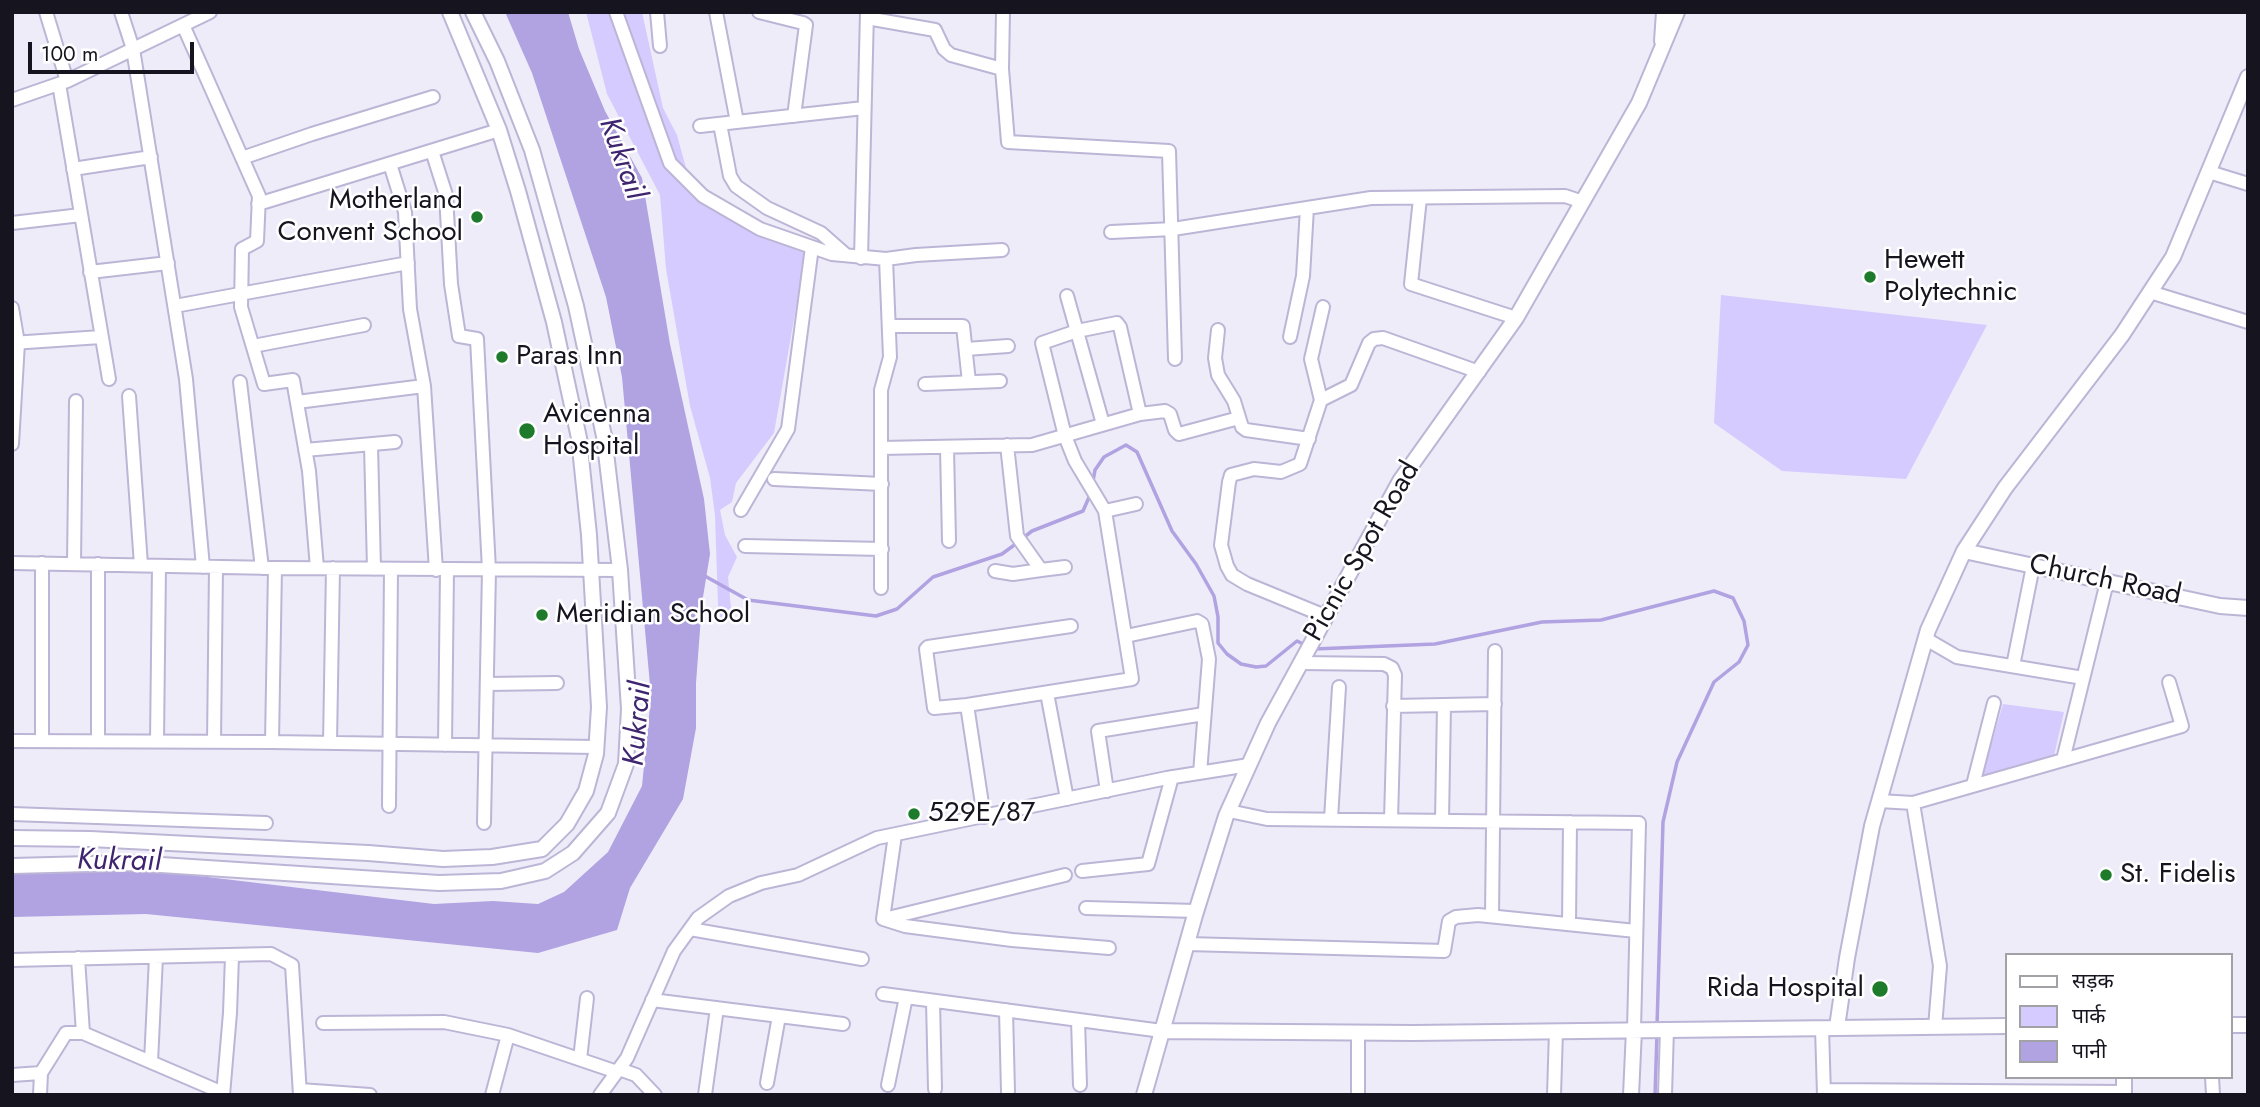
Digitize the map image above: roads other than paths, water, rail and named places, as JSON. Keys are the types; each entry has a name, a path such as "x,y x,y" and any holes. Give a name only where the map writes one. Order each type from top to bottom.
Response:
{"street":[{"path":"46,12 63,83 73,169 109,379"},
{"path":"121,12 133,49 186,379 209,567 214,742"},
{"path":"12,100 63,83 210,12"},
{"path":"12,838 90,839 443,859 492,856 542,849 567,824 586,790 596,747 599,707 579,438 554,322 499,130 450,12"},
{"path":"12,866 130,863 439,883 501,881 544,871 573,853 608,813 626,764 629,709 620,570 604,436 576,306 532,150 497,61 473,12"},
{"path":"616,12 670,163 702,196 760,229 832,254 887,260 916,255 1002,250"},
{"path":"657,12 660,46"},
{"path":"716,12 737,122"},
{"path":"759,12 806,26 794,116"},
{"path":"1003,12 1002,69 1008,142 1169,151 1175,359"},
{"name":"Picnic Spot Road","path":"1661,46 1664,12"},
{"name":"Picnic Spot Road","path":"1144,1095 1186,944 1228,811 1268,723 1400,481 1517,318 1639,103 1677,12"},
{"path":"861,258 867,15 935,30 944,49 951,55 1002,69"},
{"path":"183,25 259,196 257,240 242,249 242,307 264,384 293,380 305,450 317,568"},
{"path":"2124,1088 2050,1093 1824,1092 1830,1028 1847,958 1872,826 1926,639 1964,551 2005,488 2122,335 2173,257 2248,77"},
{"path":"242,158 433,97"},
{"path":"699,126 864,108"},
{"path":"720,124 730,176 736,186 767,208 821,233 846,255"},
{"path":"258,204 499,130"},
{"path":"432,150 446,195 451,284 459,337 477,339 489,570 484,823"},
{"path":"73,169 151,157"},
{"path":"390,164 405,212 410,309 424,386 442,570 445,745"},
{"path":"2208,172 2248,184"},
{"path":"1111,232 1172,229 1371,198 1565,196 1583,202"},
{"path":"1420,198 1410,284 1517,318"},
{"path":"1290,337 1303,276 1307,208"},
{"path":"12,223 81,215"},
{"path":"741,510 788,429 812,247"},
{"path":"881,589 881,390 890,357 887,260"},
{"path":"90,272 168,263"},
{"path":"175,306 408,263"},
{"path":"2150,292 2248,322"},
{"path":"1067,296 1103,424"},
{"path":"1323,307 1311,359 1321,400 1300,464 1281,472 1254,469 1231,475 1221,545 1232,575 1247,584 1325,616"},
{"path":"12,309 15,343 12,444"},
{"path":"1071,625 928,647 926,649 934,708 1130,680 1133,676 1105,511 1089,486 1065,436 1042,342 1114,322 1120,327 1140,414"},
{"path":"253,346 364,325"},
{"path":"889,326 963,326 969,382"},
{"path":"1218,330 1215,358 1218,375 1234,401 1246,430 1309,439"},
{"path":"15,343 101,337"},
{"path":"1321,400 1352,385 1368,343 1374,339 1383,338 1479,372"},
{"path":"966,349 1008,346"},
{"path":"925,384 1000,381"},
{"path":"240,382 268,568 272,742"},
{"path":"297,402 424,386"},
{"path":"129,396 141,565"},
{"path":"74,564 76,401"},
{"path":"881,448 1032,444 1140,414 1168,411 1175,430 1180,434 1239,418"},
{"path":"305,450 394,442"},
{"path":"371,445 374,569"},
{"path":"1007,445 1017,536 1041,570"},
{"path":"947,448 949,541"},
{"path":"774,479 882,484"},
{"path":"1105,511 1136,504"},
{"path":"745,546 882,549"},
{"name":"Church Road","path":"1964,551 2220,606 2248,608"},
{"path":"12,563 591,572 620,570"},
{"path":"41,741 42,563"},
{"path":"98,564 98,741"},
{"path":"158,741 159,566"},
{"path":"2013,666 2033,566"},
{"path":"996,571 1013,574 1065,567"},
{"path":"330,743 333,568"},
{"path":"389,806 391,569"},
{"path":"2063,760 2107,582"},
{"path":"1126,636 1200,622 1209,659 1200,773"},
{"path":"1926,639 1957,657 2083,678"},
{"path":"1492,916 1495,650"},
{"path":"1302,659 1388,665 1395,674 1391,820"},
{"path":"1879,801 1913,803 2182,726 2169,682"},
{"path":"487,684 558,683"},
{"path":"1331,820 1339,687"},
{"path":"1047,693 1067,799"},
{"path":"1973,785 1994,703"},
{"path":"1393,706 1495,704"},
{"path":"967,705 984,817"},
{"path":"1442,821 1444,705"},
{"path":"1107,791 1098,731 1204,714"},
{"path":"12,741 596,747"},
{"path":"600,1095 627,1058 674,951 698,918 729,896 761,883 798,875 877,838 1172,777 1249,765"},
{"path":"1082,871 1149,864 1172,777"},
{"path":"1913,803 1940,966 1936,1027"},
{"path":"1228,811 1267,819 1639,823 1632,1095"},
{"path":"12,814 266,823"},
{"path":"1569,924 1570,822"},
{"path":"883,919 895,835"},
{"path":"883,919 1065,876"},
{"path":"1086,908 1196,911"},
{"path":"1186,944 1444,951 1449,921 1456,917 1492,916 1636,931"},
{"path":"883,919 932,930 1109,948"},
{"path":"690,929 862,959"},
{"path":"12,960 271,954 292,965 300,1092 370,1095"},
{"path":"40,1095 41,1073 66,1033 83,1033 223,1094 232,956"},
{"path":"151,1062 156,957"},
{"path":"78,958 83,1033"},
{"path":"883,994 1162,1031 1556,1031 2004,1026"},
{"path":"888,1085 906,997"},
{"path":"580,1059 587,998"},
{"path":"652,1000 843,1024"},
{"path":"933,1001 936,1089"},
{"path":"705,1095 718,1008"},
{"path":"1006,1010 1008,1092"},
{"path":"768,1083 779,1016"},
{"path":"1078,1020 1080,1085"},
{"path":"323,1023 444,1022 508,1035 636,1075 655,1095"},
{"path":"1660,1030 1665,1095"},
{"path":"1554,1095 1556,1031"},
{"path":"1358,1032 1358,1095"},
{"path":"492,1095 508,1035"},
{"path":"12,1075 41,1073"}],"water":[{"name":"Kukrail","path":"505,12 568,12 579,49 605,111 642,178 670,344 704,499 710,554 702,603 696,683 696,728 683,799 630,888 617,930 538,953 146,914 12,917 12,872 157,871 434,904 493,901 538,904 564,892 608,852 642,786 651,696 622,377 606,297 532,73"}],"waterway":[{"path":"1093,481 1095,470 1104,457 1126,445 1137,452 1172,531 1196,564 1214,596 1218,617 1218,643 1227,654 1241,664 1256,667 1266,666 1297,641 1307,646"},
{"path":"1023,538 1032,531 1083,511 1090,495"},
{"path":"703,575 748,600 876,616 897,609 933,577 1002,554 1017,543"},
{"path":"1314,649 1435,644 1542,622 1601,620 1714,591 1733,598 1744,621 1748,645 1739,662 1714,682 1677,762 1663,822 1657,1026"},
{"path":"1655,1095 1657,1034"}],"place":[{"name":"Motherland Convent School","path":"477,217"},
{"name":"Hewett Polytechnic","path":"1870,277"},
{"name":"Paras Inn","path":"502,357"},
{"name":"Avicenna Hospital","path":"527,431"},
{"name":"Meridian School","path":"542,615"},
{"name":"529E/87","path":"914,814"},
{"name":"St. Fidelis","path":"2106,875"},
{"name":"Rida Hospital","path":"1880,989"}]}
